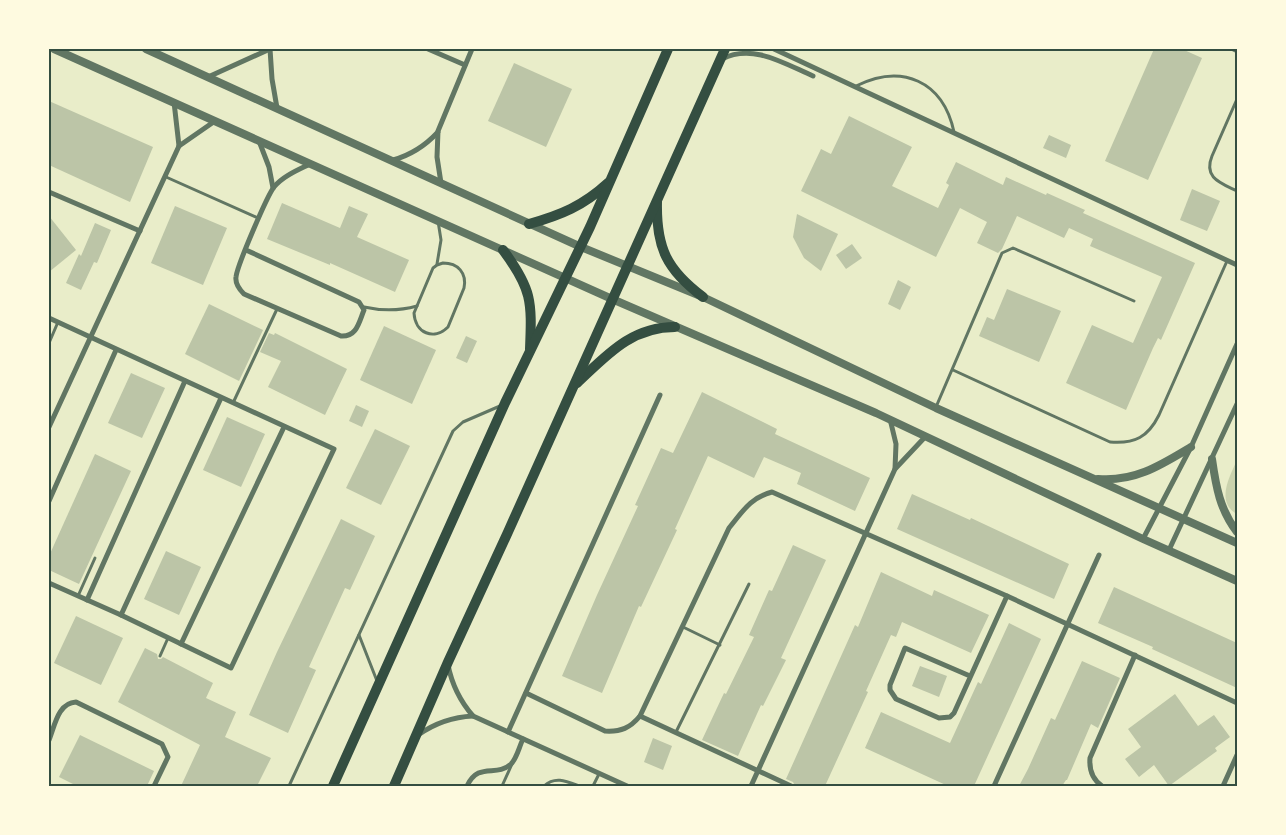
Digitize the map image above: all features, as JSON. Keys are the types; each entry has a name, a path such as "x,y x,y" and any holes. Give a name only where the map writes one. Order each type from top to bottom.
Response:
{"main road":[{"path":"333,786 505,403 566,279 612,179 668,49"},
{"path":"394,786 724,49"},
{"path":"529,224 569,211 586,201 612,179"},
{"path":"657,198 658,233 662,249 678,274 703,297"},
{"path":"503,250 521,276 530,298 530,352"},
{"path":"573,388 602,360 635,336 646,330 675,327"}],"street":[{"path":"54,49 566,279 890,419 1143,539 1237,580"},
{"path":"146,49 393,160 529,224 703,297 936,408 1237,543"},
{"path":"208,77 270,49 277,108"},
{"path":"428,49 465,65"},
{"path":"441,183 437,158 438,131 472,49"},
{"path":"774,49 1237,264"},
{"path":"719,60 739,53 749,52 813,76"},
{"path":"49,427 179,146 174,102"},
{"path":"179,146 215,121"},
{"path":"393,160 414,152 427,143 438,131"},
{"path":"259,141 269,167 273,188"},
{"path":"246,250 355,299 364,310 353,333 341,336 244,294 238,286 236,277 246,250 273,188 289,175 311,164"},
{"path":"49,192 140,231"},
{"path":"49,318 334,449 231,668 49,583"},
{"path":"1143,539 1191,447 1237,344"},
{"path":"49,501 116,350"},
{"path":"88,600 185,381"},
{"path":"508,732 660,395"},
{"path":"120,615 221,398"},
{"path":"1169,550 1237,404"},
{"path":"890,419 896,444 895,469"},
{"path":"181,644 284,427"},
{"path":"752,786 895,469 926,436"},
{"path":"1092,478 1116,479 1139,475 1154,469 1191,447"},
{"path":"1212,459 1217,493 1222,507 1237,532"},
{"path":"526,693 605,731 625,730 634,724 640,716 729,528 747,506 759,496 772,492 1007,596 1237,703"},
{"path":"994,786 1099,555"},
{"path":"970,676 905,648 890,690 896,699 939,718 945,719 950,717 954,713 1007,596"},
{"path":"1102,786 1091,774 1090,758 1135,656"},
{"path":"448,662 454,687 473,716 627,786"},
{"path":"49,740 63,707 69,703 76,702 162,744 168,757 154,786"},
{"path":"415,738 441,722 473,716"},
{"path":"640,716 791,786"},
{"path":"467,786 478,773 505,768 514,761 523,739"},
{"path":"1223,786 1237,755"}],"lane":[{"path":"856,86 866,81 885,77 915,80 927,86 941,100 951,118 954,132"},
{"path":"1237,99 1209,166 1212,176 1224,185 1237,191"},
{"path":"166,177 259,219"},
{"path":"437,265 450,263 456,265 461,269 465,281 448,327 443,332 431,335 420,330 414,319 414,313 430,274 437,265 440,240 438,221"},
{"path":"936,408 1002,253 1013,248 1134,301"},
{"path":"953,370 1110,442 1122,443 1134,440 1145,434 1156,420 1227,260"},
{"path":"363,307 386,311 417,306"},
{"path":"233,403 278,308"},
{"path":"49,344 58,322"},
{"path":"290,786 453,431 459,424 505,403"},
{"path":"78,596 95,558"},
{"path":"675,732 749,584"},
{"path":"683,627 720,645"},
{"path":"359,635 378,684"},
{"path":"160,656 168,638"},
{"path":"502,786 514,761"},
{"path":"593,786 599,774"},
{"path":"544,786 551,781 563,780 578,786"}],"green space":[{"path":"1237,460 1237,514 1230,509 1225,496 1228,481"}],"building":[{"path":"1154,49 1182,49 1202,58 1148,180 1105,161"},
{"path":"514,63 572,89 546,147 488,121"},
{"path":"49,101 153,147 130,202 49,165"},
{"path":"849,116 912,147 892,186 938,208 949,185 946,183 956,162 1003,185 1006,177 1046,195 1047,193 1085,210 1083,213 1195,263 1161,340 1158,338 1126,410 1066,383 1092,325 1133,343 1162,277 1090,246 1093,239 1069,228 1064,238 1017,216 1002,249 998,253 977,243 987,222 960,208 936,257 801,191 821,149 831,154"},
{"path":"1049,135 1071,145 1066,158 1043,148"},
{"path":"1192,189 1220,201 1207,231 1180,220"},
{"path":"282,203 340,228 349,206 368,214 357,237 409,260 395,292 330,263 330,265 267,239"},
{"path":"175,206 227,228 203,285 151,263"},
{"path":"797,214 838,234 821,271 804,258 793,237"},
{"path":"49,216 76,250 49,272"},
{"path":"95,223 111,230 97,263 94,262 81,290 66,283 79,254 81,256"},
{"path":"852,244 862,258 846,269 836,255"},
{"path":"898,280 911,287 900,310 888,304"},
{"path":"1007,289 1061,311 1039,362 979,336 987,317 994,320"},
{"path":"209,304 263,330 239,381 185,354"},
{"path":"384,326 436,350 412,404 360,380"},
{"path":"269,333 274,335 275,333 347,369 325,415 268,387 281,361 260,352"},
{"path":"466,336 477,341 467,363 456,358"},
{"path":"131,373 165,388 142,438 108,423"},
{"path":"702,392 777,429 775,434 870,478 855,511 797,484 801,473 764,457 754,478 708,456 675,529 677,530 641,607 639,606 602,693 562,676 638,506 635,505 661,448 673,453"},
{"path":"356,405 369,411 362,427 349,421"},
{"path":"227,417 265,434 241,487 203,470"},
{"path":"375,429 410,446 381,505 346,488"},
{"path":"95,454 131,471 79,584 49,570 49,556"},
{"path":"912,494 970,520 971,518 1069,564 1054,599 897,529"},
{"path":"341,519 375,536 350,590 345,588 309,667 316,670 288,733 249,715"},
{"path":"793,545 826,560 781,658 786,660 763,706 761,705 738,756 702,740 724,693 726,694 754,637 749,635 769,590 772,591"},
{"path":"166,551 201,567 179,615 144,599"},
{"path":"881,572 932,596 934,590 989,615 971,653 902,622 896,637 891,635 866,691 868,692 825,786 795,786 793,782 786,779 855,625 858,627"},
{"path":"1114,587 1237,643 1237,688 1152,649 1153,647 1098,623"},
{"path":"76,616 123,638 101,685 54,663"},
{"path":"1009,623 1041,639 974,786 948,786 865,748 881,712 950,743 978,682 981,684"},
{"path":"145,648 157,654 158,659 163,657 213,683 206,698 236,712 225,737 271,758 257,786 181,786 200,745 118,702"},
{"path":"1082,661 1120,678 1098,728 1091,724 1067,780 1062,786 1019,786 1051,718 1055,720"},
{"path":"920,666 947,676 939,697 912,686"},
{"path":"1175,694 1198,726 1214,715 1230,737 1215,748 1217,751 1169,786 1154,765 1139,777 1125,759 1141,747 1128,729"},
{"path":"80,735 154,771 147,786 77,786 59,777"},
{"path":"653,738 672,746 663,770 644,762"}]}
